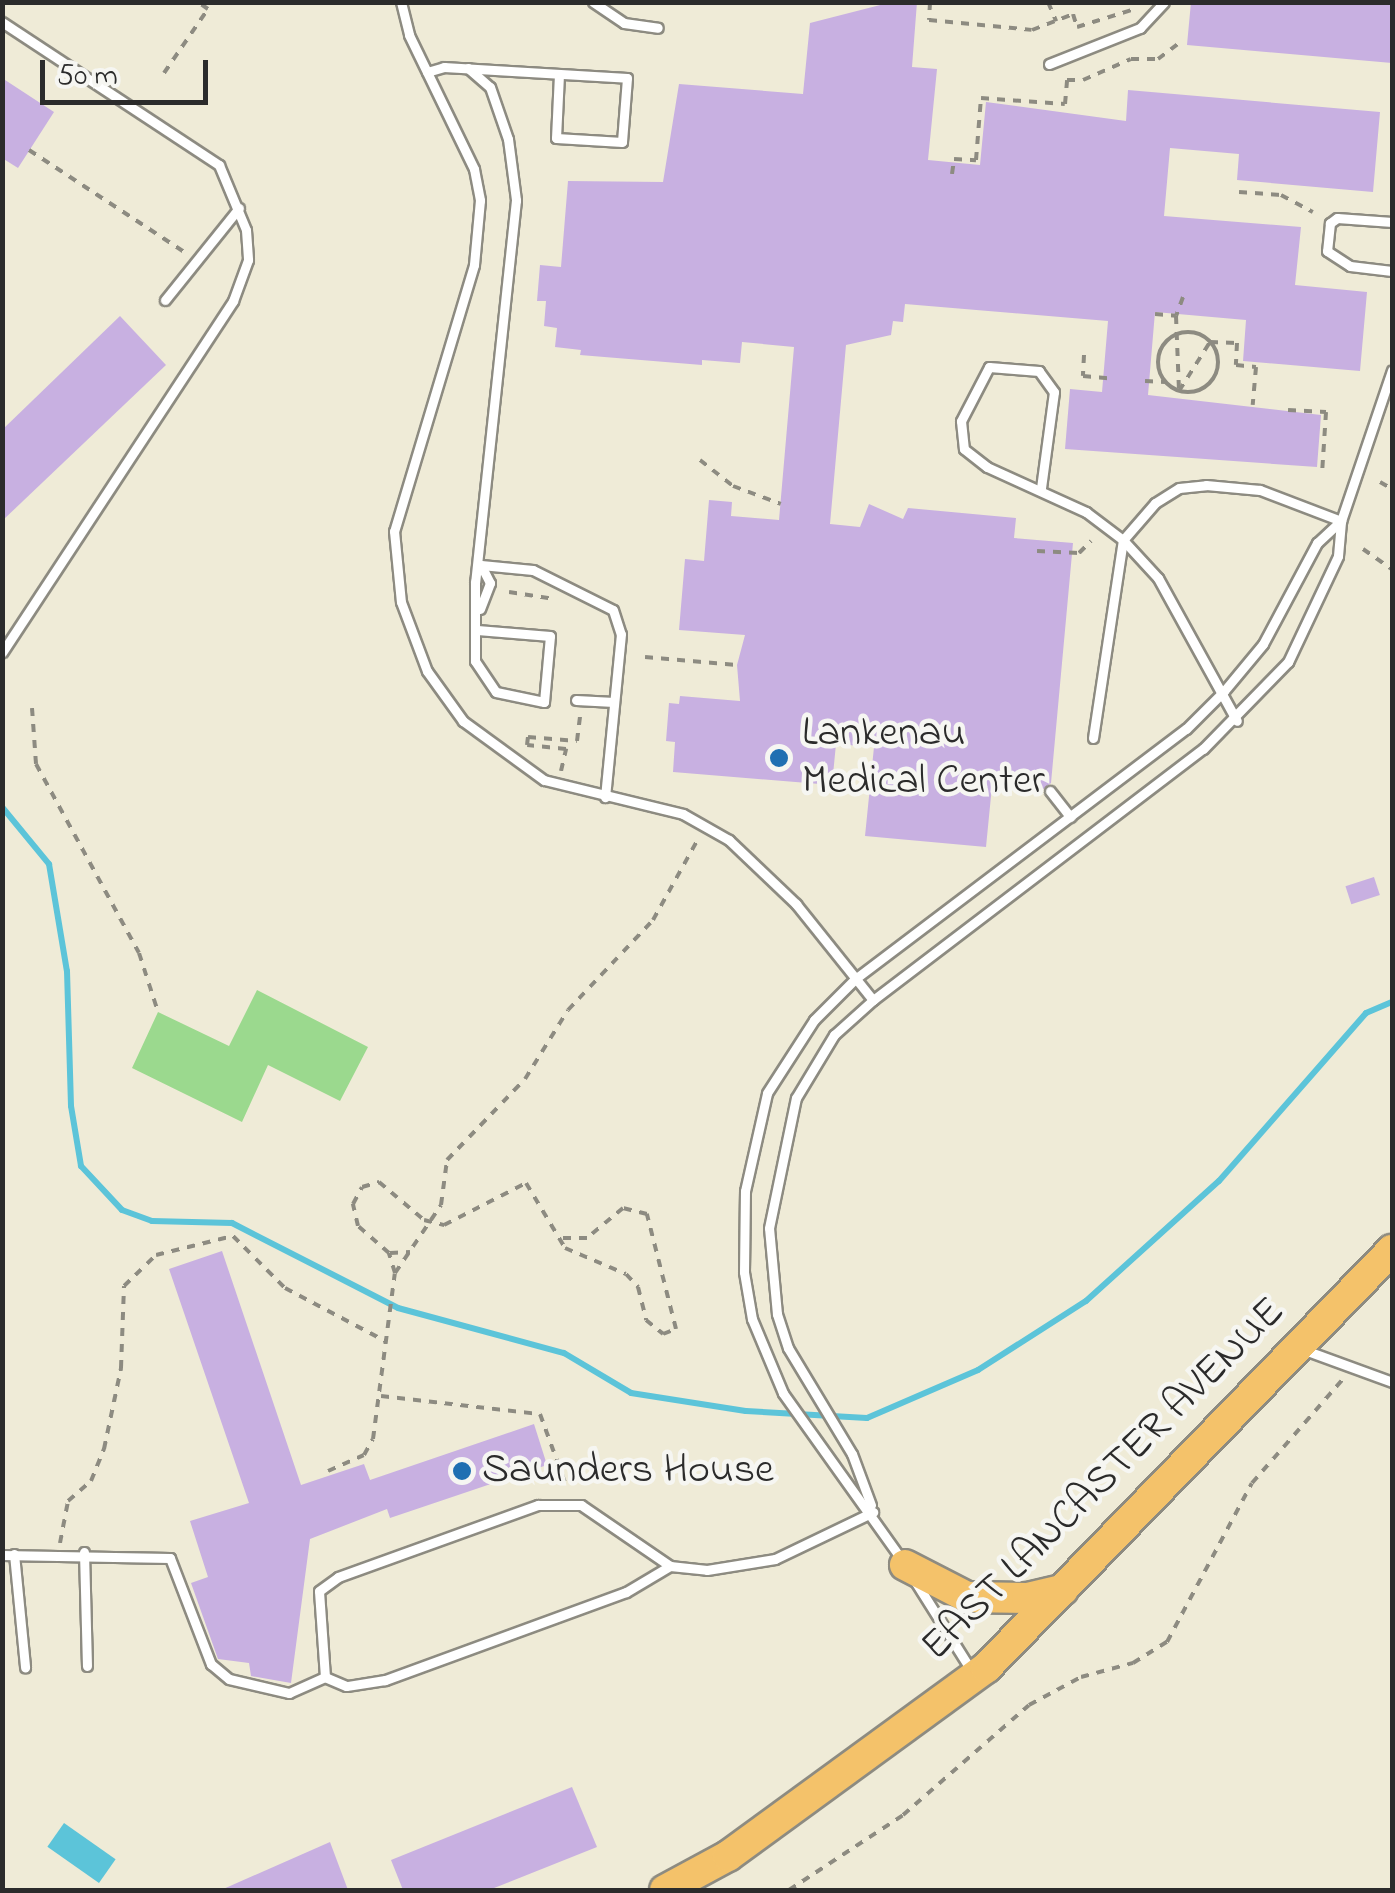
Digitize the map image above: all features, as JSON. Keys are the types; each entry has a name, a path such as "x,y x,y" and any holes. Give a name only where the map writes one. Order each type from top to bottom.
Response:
{"highway":[{"name":"EAST LANCASTER AVENUE","path":"665,1890 728,1856 975,1676 1392,1250"},
{"path":"905,1565 967,1597 1027,1598 1063,1590"}],"lane":[{"path":"401,2 427,72 474,169 479,230 474,265 398,500 395,562 401,602 427,671 464,721 544,780 706,824 796,904 873,1000"},
{"path":"592,2 624,23 658,28"},
{"path":"1049,64 1140,28 1164,2"},
{"path":"2,22 219,164 239,208 248,260 233,301 2,652"},
{"path":"427,72 468,68 627,78 622,142 556,138 558,74"},
{"path":"468,68 490,86 508,139 516,200 481,565 490,583 480,609 477,630 475,662 496,692 544,702 550,636 477,630"},
{"path":"165,300 239,208"},
{"path":"1392,222 1337,218 1330,223 1327,251 1350,266 1392,270"},
{"path":"1041,488 1054,392 1039,371 988,367 961,421 964,449 987,468 1041,488 1123,540 1158,578 1224,691 1237,721"},
{"path":"975,1676 873,1512 852,1454 807,1381 782,1331 768,1268 777,1167 810,1068 873,1000 1237,721 1288,662 1309,627 1338,556 1340,521 1392,370"},
{"path":"1093,738 1123,540 1154,503 1179,488 1206,485 1260,490 1340,521"},
{"path":"873,1512 826,1461 783,1393 752,1319 744,1272 754,1132 786,1060 855,979 1186,728 1224,691 1263,644 1317,543 1340,521"},
{"path":"481,565 533,570 612,610 621,634 605,797"},
{"path":"579,700 614,702"},
{"path":"1050,791 1070,816"},
{"path":"1300,1348 1350,1371 1392,1382"},
{"path":"324,1678 319,1591 338,1577 538,1505 570,1502 670,1566 731,1569 775,1559 873,1512"},
{"path":"84,1552 86,1666"},
{"path":"25,1667 8,1554 84,1552 170,1558 211,1664 229,1679 289,1692 324,1678 346,1686 386,1680 626,1592 670,1566"}],"path":[{"path":"164,73 208,9 198,2"},
{"path":"930,2 929,20 1032,30 1073,14 1077,28 1140,5"},
{"path":"1048,2 1056,20"},
{"path":"952,174 954,159 976,160 981,98 1065,104 1068,80 1083,80 1131,59 1158,58 1178,44"},
{"path":"29,150 195,259"},
{"path":"1239,192 1282,195 1313,212"},
{"path":"1180,390 1176,316 1183,296"},
{"path":"1155,314 1176,316"},
{"path":"1165,382 1159,353 1177,335 1197,334 1210,342 1237,343 1236,366 1256,367 1253,405"},
{"path":"1180,390 1210,342"},
{"path":"1145,381 1165,382 1194,392 1211,381 1218,362 1210,342"},
{"path":"1084,356 1082,376 1108,378"},
{"path":"1288,410 1326,412 1322,474"},
{"path":"700,460 733,486 781,504"},
{"path":"1380,482 1392,488"},
{"path":"1037,551 1078,553 1091,541"},
{"path":"1363,549 1392,569"},
{"path":"509,592 559,600"},
{"path":"646,657 737,666"},
{"path":"561,771 566,749 527,744 528,737 577,740 579,700"},
{"path":"32,708 36,764 140,953 158,1012"},
{"path":"395,1273 442,1205 447,1160 525,1079 568,1010 653,920 706,824"},
{"path":"328,1471 364,1455 381,1396 394,1284 389,1253 358,1226 354,1194 362,1188 389,1187 432,1222 450,1224 526,1184 561,1238 572,1254 597,1258 632,1278 655,1330 676,1328 648,1214 622,1208 587,1238 561,1238"},
{"path":"59,1552 68,1501 91,1481 104,1449 122,1368 124,1286 156,1255 233,1236 285,1288 385,1340"},
{"path":"389,1253 410,1252"},
{"path":"789,1890 903,1815 1029,1705 1167,1642 1252,1483 1350,1371"},
{"path":"381,1396 540,1414 550,1427 570,1502"}],"green space":[{"path":"257,990 368,1047 340,1101 268,1065 242,1122 132,1068 158,1012 229,1046"}],"water":[{"path":"64,1823 116,1859 99,1883 47,1847"}],"building":[{"path":"892,2 917,2 912,67 937,69 928,160 980,165 986,102 1126,121 1128,90 1380,112 1373,192 1237,180 1239,154 1170,148 1164,216 1301,227 1295,285 1367,292 1360,371 1243,361 1246,320 1155,312 1148,395 1321,415 1317,467 1065,449 1070,389 1102,392 1108,321 905,304 903,322 893,321 891,335 846,345 830,524 860,527 869,504 903,519 908,508 1016,518 1014,538 1073,543 1051,783 1042,790 992,786 986,847 865,836 874,747 836,744 832,785 673,772 675,742 666,741 669,703 679,704 680,696 740,701 737,665 745,635 679,630 685,559 704,561 709,500 732,502 731,516 779,520 794,347 742,342 740,363 702,360 702,365 580,355 581,350 555,347 557,328 544,326 546,301 537,301 540,265 561,267 568,181 663,182 679,84 803,94 810,23"},
{"path":"1191,2 1392,2 1392,63 1187,45"},
{"path":"2,78 54,112 18,168 2,158"},
{"path":"120,316 166,365 2,521 2,430"},
{"path":"1374,877 1380,895 1351,904 1345,886"},
{"name":"Saunders House","path":"222,1251 301,1485 364,1464 370,1480 534,1424 547,1465 390,1518 387,1509 310,1539 291,1683 251,1676 249,1663 218,1659 191,1583 208,1577 190,1521 249,1503 169,1269"},
{"path":"572,1787 597,1847 489,1890 403,1890 391,1860"},
{"path":"330,1842 348,1890 221,1890"}],"waterway":[{"path":"2,807 49,864 67,971 71,1106 81,1166 122,1210 152,1221 232,1223 398,1308 564,1353 631,1393 746,1411 867,1418 978,1370 1086,1301 1219,1181 1366,1013 1392,1002"}],"place":[{"name":"Lankenau Medical Center","path":"779,758"},
{"name":"Saunders House","path":"462,1471"}]}
